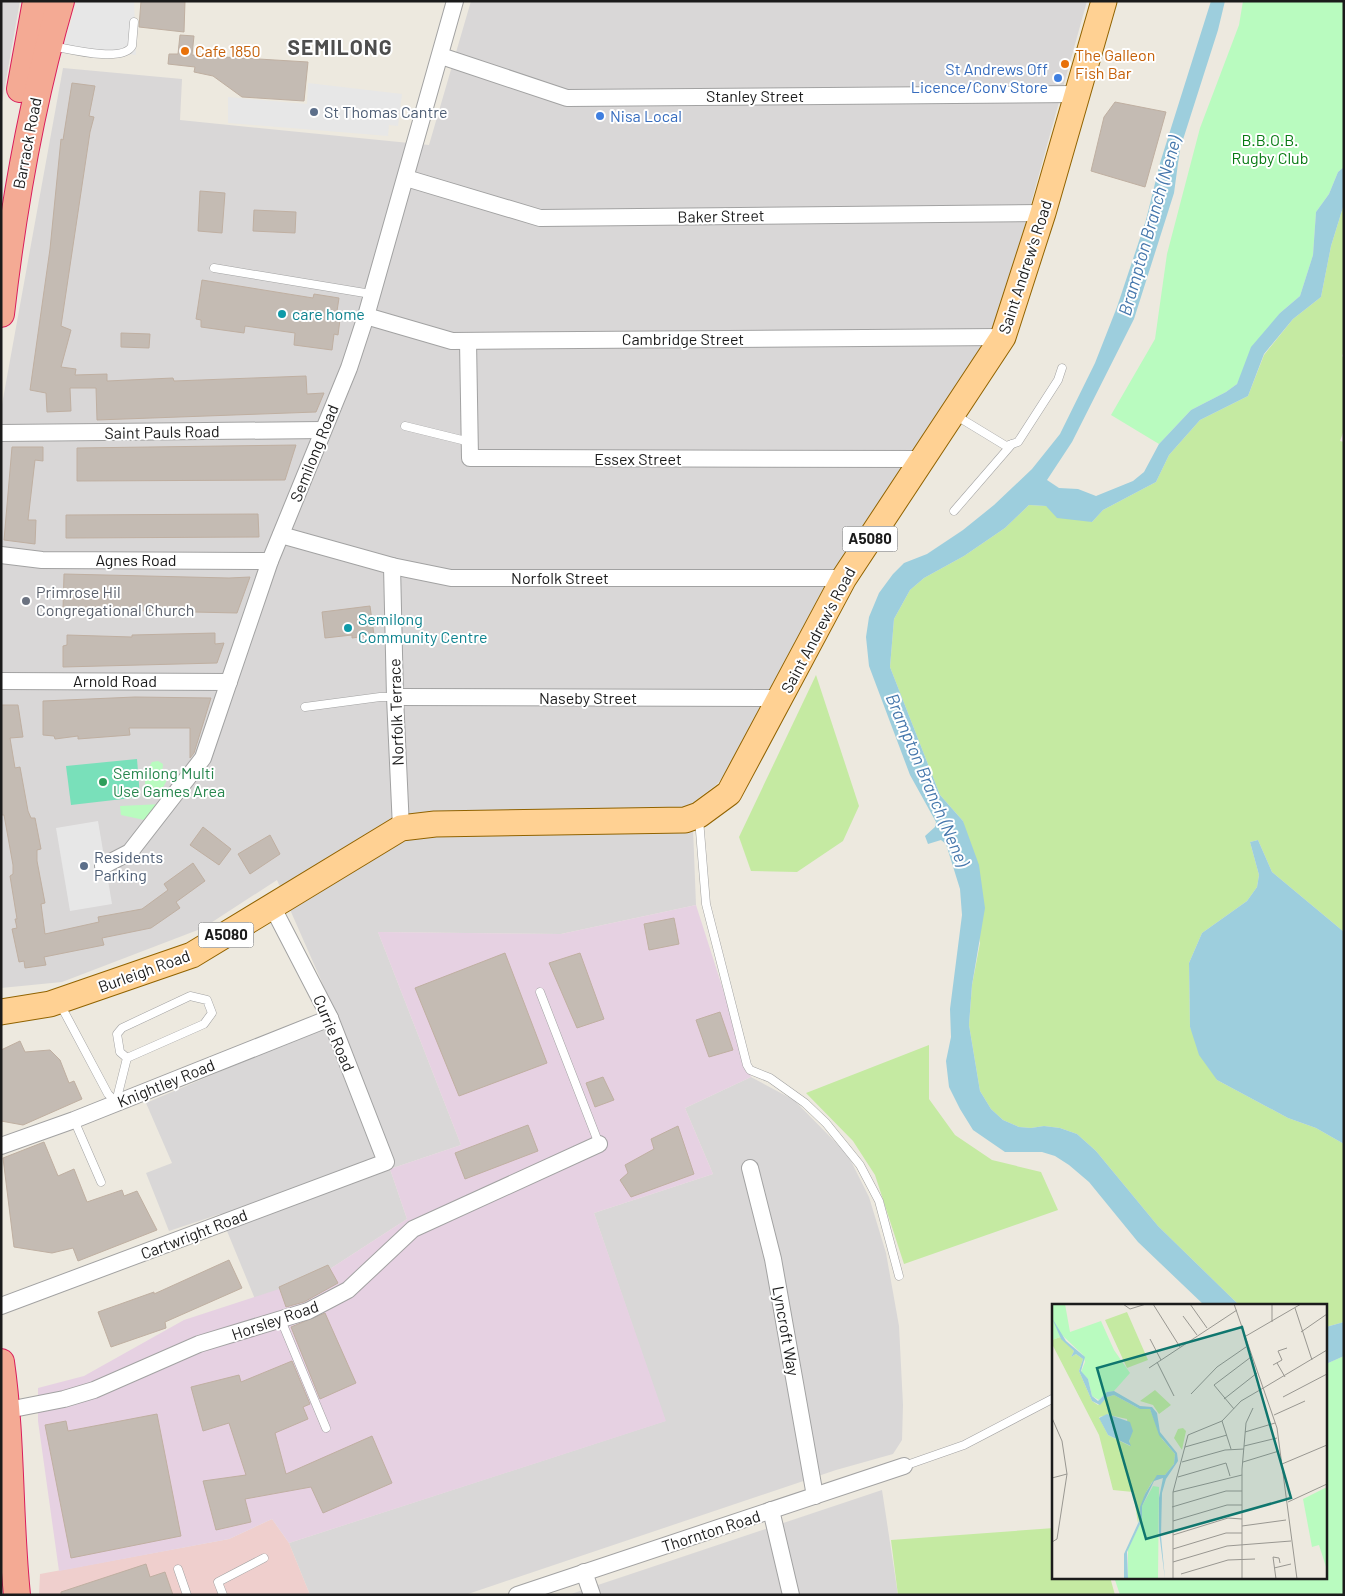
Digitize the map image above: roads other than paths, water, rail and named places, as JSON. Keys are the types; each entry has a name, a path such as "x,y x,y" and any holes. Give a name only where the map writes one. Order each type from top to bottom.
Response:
{"highway":[{"name":"Barrack Road","path":"1,198 36,1"},
{"name":"Barrack Road","path":"2,306 22,164 48,46 61,1"},
{"path":"1,1362 8,1410 7,1496 17,1595"},
{"path":"9,1595 13,1557"}],"main road":[{"name":"Saint Andrew's Road","path":"436,824 685,820 699,815 729,794 782,698 844,578 1003,337 1043,213 1104,1"},
{"name":"Burleigh Road","path":"1,1012 59,1001 192,955 401,828 436,824"}],"street":[{"name":"Semilong Road","path":"103,866 130,852 203,758 270,561 349,368 366,316 456,1"},
{"name":"Stanley Street","path":"441,56 567,98 1076,94"},
{"name":"Baker Street","path":"406,178 540,218 1043,213"},
{"name":"Cambridge Street","path":"366,316 452,341 1003,337"},
{"name":"Essex Street","path":"468,341 470,458 923,459"},
{"name":"Saint Pauls Road","path":"1,433 323,430"},
{"name":"Norfolk Street","path":"281,535 392,566 451,578 844,578"},
{"name":"Agnes Road","path":"1,555 42,560 270,561"},
{"name":"Norfolk Terrace","path":"392,566 394,697 401,828"},
{"name":"Arnold Road","path":"1,681 230,682"},
{"name":"Naseby Street","path":"394,697 782,698"},
{"name":"Currie Road","path":"272,908 330,1018 386,1162"},
{"name":"Knightley Road","path":"1,1146 74,1120 330,1018"},
{"name":"Horsley Road","path":"8,1410 64,1400 94,1390 199,1344 308,1311 348,1290 413,1229 599,1144"},
{"name":"Cartwright Road","path":"1,1306 386,1162"},
{"name":"Lyncroft Way","path":"750,1168 773,1258 815,1496"},
{"name":"Thornton Road","path":"517,1595 904,1466"},
{"path":"772,1510 791,1595"},
{"path":"584,1572 592,1595"}],"lane":[{"path":"48,46 109,55 125,53 132,46 134,22"},
{"path":"214,268 371,294"},
{"path":"953,414 1006,446 1018,442 1058,380 1062,368"},
{"path":"405,426 470,442"},
{"path":"954,511 1012,444"},
{"path":"305,707 380,697 394,697"},
{"path":"699,815 706,904 747,1065 750,1070 770,1078 805,1103 826,1123 860,1166 879,1201 899,1276"},
{"path":"540,992 599,1144"},
{"path":"190,996 207,1000 212,1013 204,1024 127,1058 120,1052 116,1034 122,1028 190,996"},
{"path":"59,1001 108,1094 116,1102"},
{"path":"116,1102 127,1058"},
{"path":"74,1120 101,1182"},
{"path":"281,1320 326,1428"},
{"path":"904,1466 964,1445 1052,1399"},
{"path":"223,1595 218,1582 264,1558"},
{"path":"178,1570 187,1595"}],"water":[{"name":"Brampton Branch (Nene)","path":"1211,1 1225,1 1218,30 1180,149 1174,193 1134,319 1072,442 1047,480 1059,488 1078,489 1096,496 1133,481 1144,472 1159,444 1191,410 1226,392 1237,384 1251,347 1280,313 1300,296 1313,255 1316,212 1329,194 1338,172 1344,167 1344,204 1331,246 1321,297 1293,319 1264,354 1248,396 1200,420 1169,455 1156,482 1103,510 1092,522 1057,518 1046,506 1029,505 1005,528 964,556 924,578 910,590 894,619 890,667 940,795 963,821 979,865 985,908 972,985 969,1025 980,1091 991,1109 1003,1120 1019,1127 1044,1126 1060,1128 1077,1134 1096,1151 1158,1226 1238,1304 1203,1304 1138,1242 1089,1182 1069,1165 1055,1156 1042,1152 1005,1152 973,1130 960,1109 949,1087 946,1061 951,1037 950,1009 962,915 960,889 946,844 941,840 928,844 925,836 935,827 936,822 910,775 869,666 866,637 869,617 879,593 893,574 904,563 927,554 963,530 994,505 1032,469 1060,434 1095,363 1117,307 1146,220 1160,163"},
{"path":"1258,840 1272,872 1344,932 1344,1144 1316,1128 1288,1118 1217,1080 1199,1055 1190,1027 1189,963 1202,933 1247,901 1257,887 1259,875 1250,842"},
{"path":"1344,1322 1344,1356 1328,1363 1328,1326"}],"place":[{"name":"Cafe 1850","path":"185,51"},
{"name":"The Galleon Fish Bar","path":"1065,64"},
{"name":"St Andrews Off Licence/Conv Store","path":"1058,78"},
{"name":"St Thomas Cantre","path":"314,112"},
{"name":"Nisa Local","path":"600,116"},
{"name":"care home","path":"282,314"},
{"name":"Primrose Hil Congregational Church","path":"26,601"},
{"name":"Semilong Community Centre","path":"348,628"},
{"name":"Semilong Multi Use Games Area","path":"103,782"},
{"name":"Residents Parking","path":"84,866"}],"district":[{"name":"SEMILONG","path":"340,48"}],"park label":[{"name":"B.B.O.B. Rugby Club","path":"1270,149"}]}
